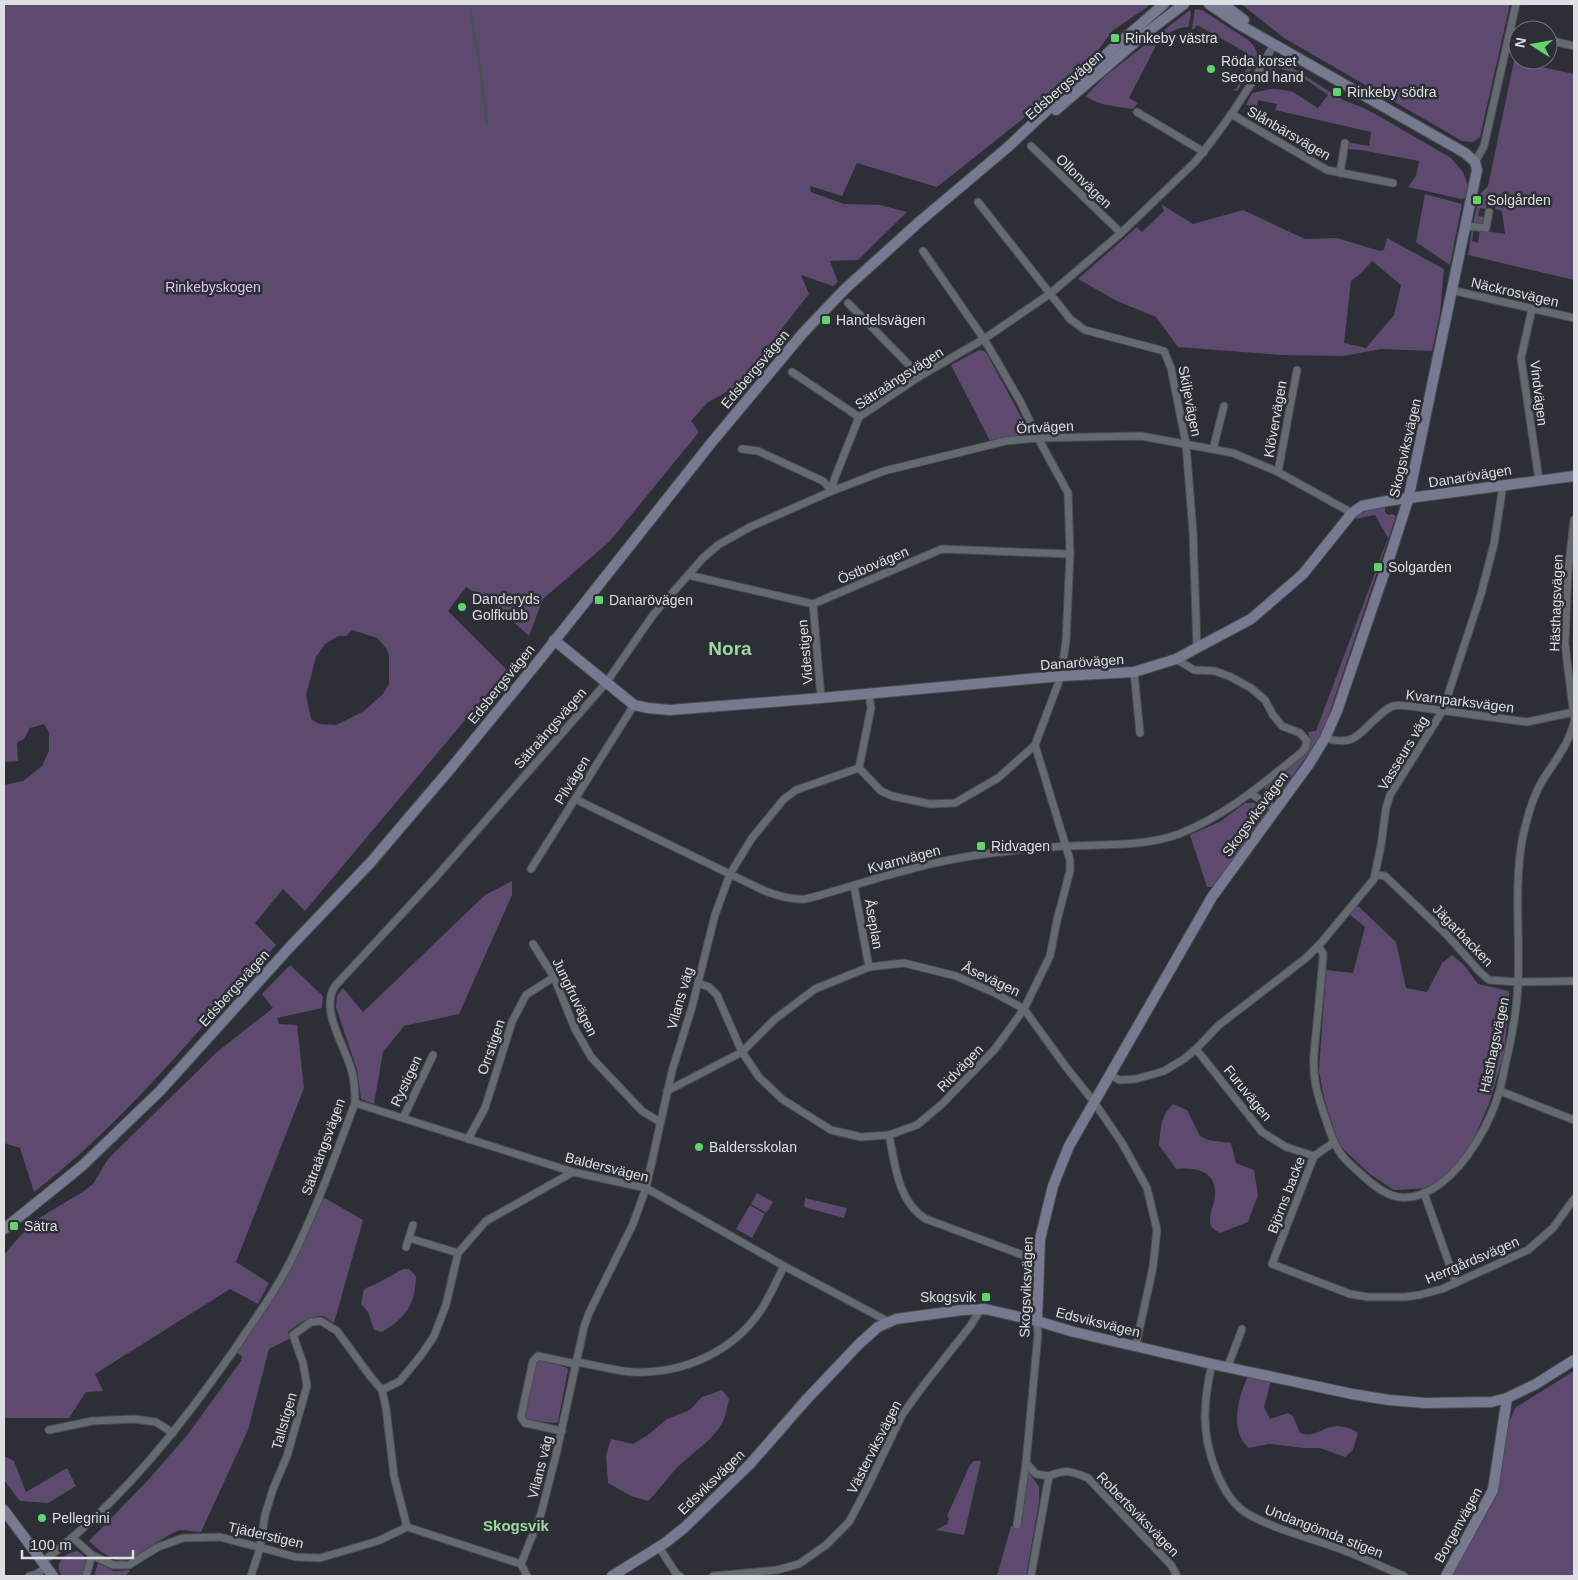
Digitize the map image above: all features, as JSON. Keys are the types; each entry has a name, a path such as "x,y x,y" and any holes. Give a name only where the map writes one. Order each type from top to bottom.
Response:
{"street":[{"name":"Edsbergsvägen","path":"4,1229 82,1166 160,1091 289,948 371,862 451,768 712,442 803,333 846,289 919,222 1008,147 1163,4"},
{"name":"Edsbergsvägen","path":"1008,147 1032,130 1146,33 1184,4"},
{"path":"1209,4 1240,25 1465,153 1475,162 1484,146 1508,55"},
{"path":"1223,4 1231,7 1274,44"},
{"path":"1515,20 1516,4"},
{"path":"1558,42 1574,46"},
{"name":"Sätraängsvägen","path":"29,1576 36,1574 130,1482 173,1433 263,1307 294,1254 318,1199 355,1103 352,1071 330,1010 331,992 436,877 606,683 653,615 718,544 750,527 832,490 834,480 859,417 920,376 984,339 1051,293 1121,233 1204,152 1231,114 1274,44"},
{"path":"1137,112 1204,152"},
{"name":"Slånbärsvägen","path":"1231,114 1326,170 1393,183"},
{"path":"1340,173 1344,143"},
{"name":"Ollonvägen","path":"1031,146 1121,233"},
{"name":"Skogsviksvägen","path":"1017,1525 1026,1462 1038,1334 1040,1238 1053,1186 1069,1146 1212,897 1309,764 1325,738 1340,702 1408,500 1466,226 1477,170 1475,162"},
{"name":"Skiljevägen","path":"978,202 1070,318 1085,330 1164,351 1172,368 1186,444 1193,532 1197,647"},
{"path":"1466,226 1486,228 1489,212"},
{"path":"869,694 870,708 859,768 881,792 930,804 955,803 998,778 1035,745 1061,676 1066,641 1070,554 1068,493 1020,401 984,339 922,251"},
{"name":"Näckrosvägen","path":"1451,290 1574,318"},
{"path":"848,303 920,376"},
{"name":"Vindvägen","path":"1532,309 1521,358 1539,480"},
{"name":"Klövervägen","path":"1278,472 1297,370"},
{"path":"792,372 859,417"},
{"path":"1213,449 1224,406"},
{"name":"Örtvägen","path":"832,490 884,471 1006,441 1038,438 1141,436 1233,454 1278,472 1352,513"},
{"path":"742,449 758,451 823,481 832,490"},
{"name":"Danarövägen","path":"554,640 634,705 670,710 1061,676 1134,672 1176,659 1250,619 1303,574 1352,513 1362,506 1574,476"},
{"name":"Vasseurs väg","path":"1111,1075 1119,1080 1136,1078 1164,1071 1184,1059 1219,1025 1306,958 1374,879 1390,795 1443,710 1481,594 1494,544 1503,485"},
{"name":"Hästhagsvägen","path":"1574,520 1568,572 1565,644 1574,717"},
{"name":"Östbovägen","path":"813,604 942,549 1070,554"},
{"path":"688,575 813,604"},
{"name":"Videstigen","path":"813,604 822,698"},
{"name":"Kvarnvägen","path":"575,799 765,891 780,897 804,899 956,858 1066,846 1151,842 1199,825 1251,794 1301,753 1306,748 1307,741 1300,733 1282,726 1273,715 1265,700 1251,688 1231,677 1216,672 1194,670 1176,659"},
{"path":"1134,672 1140,733"},
{"name":"Pilvägen","path":"531,869 634,705"},
{"name":"Kvarnparksvägen","path":"1325,738 1348,741 1363,732 1377,717 1393,706 1443,710 1528,722 1574,712"},
{"name":"Hästhagsvägen","path":"1318,946 1323,953 1323,958 1314,1060 1315,1078 1317,1093 1333,1143 1347,1161 1380,1191 1402,1198 1416,1197 1424,1194 1448,1177 1462,1164 1476,1144 1488,1121 1500,1091 1516,1014 1518,982 1518,870 1526,823 1531,803 1540,784 1571,735 1574,722"},
{"name":"Ridvägen","path":"698,983 709,988 717,995 742,1052 759,1077 782,1099 831,1130 861,1137 889,1136 916,1125 942,1104 995,1049 1024,1009 1050,956 1070,869 1070,860 1035,745"},
{"name":"Vilans väg","path":"521,1564 541,1514 562,1431 584,1327 633,1224 646,1188 667,1090 715,916 730,874 752,838 784,799 796,790 859,768"},
{"path":"1251,794 1276,809"},
{"name":"Jägarbacken","path":"1376,875 1385,876 1490,980 1518,982 1574,981"},
{"name":"Åseplan","path":"854,886 869,967"},
{"name":"Jungfruvägen","path":"533,944 554,977 575,1029 590,1057 642,1111 660,1122"},
{"name":"Åsevägen","path":"667,1090 742,1052 775,1019 815,989 869,967 904,963 956,976 995,993 1024,1009 1094,1102 1122,1143 1147,1188 1158,1230 1153,1267 1136,1345"},
{"name":"Orrstigen","path":"468,1139 485,1108 512,1022 526,995 554,977"},
{"name":"Furuvägen","path":"1196,1049 1262,1132 1286,1147 1314,1156"},
{"name":"Rystigen","path":"403,1118 433,1055"},
{"path":"1500,1091 1574,1120"},
{"name":"Baldersvägen","path":"355,1103 573,1172 646,1188 784,1266 889,1322"},
{"path":"889,1136 900,1186 917,1214 1039,1261"},
{"name":"Björns backe","path":"1272,1264 1314,1156 1333,1143"},
{"path":"527,1576 521,1564 407,1527 394,1476 382,1390 400,1381 434,1336 446,1305 458,1253 486,1220 573,1172"},
{"path":"1424,1194 1456,1283"},
{"name":"Herrgårdsvägen","path":"1272,1264 1350,1294 1368,1297 1405,1297 1442,1289 1528,1250 1553,1228 1574,1199"},
{"path":"406,1247 413,1224"},
{"path":"409,1238 458,1253"},
{"path":"576,1363 632,1372 661,1371 701,1360 724,1348 740,1335 760,1310 784,1266"},
{"name":"Edsviksvägen","path":"612,1576 659,1547 684,1528 750,1464 806,1400 859,1344 878,1327 896,1319 981,1309 1008,1313 1074,1332 1212,1364 1352,1394 1425,1403 1491,1402 1507,1398 1536,1384 1574,1360"},
{"name":"Västerviksvägen","path":"713,1576 776,1573 799,1564 826,1545 849,1522 902,1415 971,1325 981,1309"},
{"name":"Tallstigen","path":"251,1576 260,1548 265,1516 273,1489 287,1456 307,1386 303,1363 294,1334 311,1322 321,1321 337,1331 382,1390"},
{"path":"1228,1366 1242,1329"},
{"name":"Vilans väg","path":"562,1431 525,1423 521,1417 533,1361 538,1356 576,1363"},
{"name":"Undangömda stigen","path":"1212,1364 1205,1415 1207,1437 1218,1477 1236,1504 1247,1514 1289,1533 1336,1548 1404,1576"},
{"name":"Borgenvägen","path":"1446,1576 1493,1490 1507,1398"},
{"path":"49,1430 92,1421 134,1418 156,1422 173,1433"},
{"path":"1026,1462 1036,1474 1049,1476 1031,1576"},
{"name":"Robertsviksvägen","path":"1049,1476 1062,1470 1088,1478 1171,1565 1176,1576"},
{"path":"4,1510 53,1576"},
{"name":"Tjäderstigen","path":"73,1538 92,1555 113,1565 129,1565 158,1546 183,1538 220,1537 296,1557 320,1558 378,1541 407,1527"},
{"path":"659,1547 677,1575 680,1576"},
{"path":"86,1576 92,1555"}],"green space":[{"name":"Rinkebyskogen","path":"4,4 1150,4 1112,31 1090,62 1034,110 937,187 857,163 842,196 810,186 811,192 844,204 880,205 907,212 858,260 830,261 838,282 833,286 801,275 809,294 780,331 762,360 740,384 707,403 691,421 699,432 610,541 543,599 529,636 498,608 466,587 448,611 507,670 305,911 283,889 255,923 276,945 160,1074 100,1136 34,1192 20,1148 4,1143 4,785 23,781 42,766 49,751 49,733 44,724 30,728 24,739 17,743 18,761 4,762","holes":["352,630 377,638 387,649 389,657 389,684 383,694 364,711 336,725 319,724 311,719 306,695 316,657 325,644 338,636 346,636"]},
{"path":"1241,4 1510,4 1480,137 1473,142 1462,141 1284,38"},
{"path":"1195,9 1202,10 1248,40 1255,48 1257,59 1237,91 1232,89 1236,89 1250,63 1244,59 1247,53 1197,25 1192,29"},
{"path":"1190,10 1188,27 1170,32 1163,40 1166,43 1164,45 1158,42 1129,98 1138,103 1133,109 1101,104 1086,96 1105,76"},
{"path":"1280,63 1294,69 1343,100 1364,108 1451,158 1463,172 1468,185 1465,198 1461,199 1408,187 1416,176 1419,161 1361,150 1344,149 1346,142 1369,146 1371,132 1275,110 1277,104 1258,100 1257,106 1246,105 1252,93 1272,89 1293,92 1318,108 1328,95 1310,82 1291,72 1277,68 1272,75 1264,73 1272,65"},
{"path":"1512,70 1556,70 1574,74 1574,280 1468,255 1472,229 1474,229 1472,241 1478,243 1480,230 1505,234 1502,211 1495,209 1496,203 1488,202 1486,209 1480,208 1478,216 1484,217 1484,222 1482,225 1473,224 1479,195 1488,186"},
{"path":"1425,194 1462,204 1450,265 1416,242"},
{"path":"1161,204 1193,224 1243,210 1305,239 1337,238 1380,251 1384,250 1387,238 1444,269 1440,313 1432,351 1381,349 1343,356 1280,355 1178,347 1156,317 1117,301 1078,279 1137,227 1142,232 1164,211","holes":["1372,261 1401,285 1394,315 1366,348 1344,343 1351,281"]},
{"path":"979,350 987,354 1026,426 1028,432 1025,435 991,443 951,365"},
{"path":"1385,506 1385,512 1388,515 1396,516 1327,720 1317,741 1284,788 1277,794 1267,795 1263,792 1265,786 1305,755 1310,744 1308,732 1316,731 1388,538 1375,515 1355,519 1363,511"},
{"path":"1245,803 1254,803 1263,808 1264,816 1214,887 1207,887 1190,835 1221,821"},
{"path":"512,881 512,895 459,1014 404,1026 383,1052 374,1104 361,1099 357,1070 336,1007 337,996 343,988 363,1012 485,895"},
{"path":"1357,905 1396,942 1406,988 1427,992 1442,963 1452,955 1464,965 1478,984 1509,991 1504,1053 1489,1104 1473,1141 1453,1171 1432,1188 1394,1190 1370,1174 1339,1145 1324,1098 1319,1071 1326,970 1353,973 1365,927 1349,914"},
{"path":"290,965 323,996 322,1008 277,1018 279,1024 297,1025 304,1088 236,1262 269,1283 258,1304 230,1289 95,1374 103,1391 86,1392 69,1418 4,1418 4,1255 19,1237 41,1217 93,1184 108,1159 217,1052 273,1008 262,994"},
{"path":"1173,1104 1187,1110 1200,1136 1208,1140 1231,1143 1236,1163 1254,1170 1258,1195 1248,1222 1220,1233 1213,1228 1210,1218 1215,1199 1215,1187 1209,1176 1197,1170 1176,1169 1159,1145 1163,1118"},
{"path":"757,1193 773,1202 766,1213 751,1204"},
{"path":"323,1197 363,1220 334,1323 323,1316 309,1319 288,1332 291,1338 269,1349 248,1430 201,1532 179,1531 126,1560 119,1561 111,1558 89,1541 150,1478 188,1434 241,1361 242,1356 237,1353 291,1268"},
{"path":"805,1198 847,1208 844,1218 804,1207"},
{"path":"750,1205 765,1214 752,1238 736,1229"},
{"path":"403,1269 409,1269 416,1276 414,1295 408,1310 382,1332 374,1330 368,1312 361,1304 364,1289"},
{"path":"538,1360 560,1363 559,1365 568,1370 558,1422 527,1420 524,1416"},
{"path":"1574,1371 1574,1576 1451,1576 1490,1503 1500,1479 1508,1425 1515,1408"},
{"path":"1248,1376 1271,1381 1264,1407 1270,1419 1288,1413 1293,1416 1300,1433 1309,1435 1334,1426 1352,1430 1358,1433 1353,1450 1345,1457 1320,1448 1269,1444 1249,1448 1239,1433 1237,1423 1241,1394"},
{"path":"722,1390 729,1399 721,1425 708,1440 677,1467 648,1501 631,1496 608,1483 606,1456 611,1439 633,1444 648,1435 667,1419 690,1410 702,1397"},
{"path":"4,1456 14,1461 26,1492 67,1468 76,1486 48,1503 20,1501 4,1480"},
{"path":"974,1461 981,1461 964,1535 936,1530 947,1524 949,1519 947,1516 970,1465"},
{"path":"1029,1472 1039,1487 1039,1502 1026,1576 997,1576 1011,1526 1019,1527"},
{"path":"77,1551 86,1559 82,1576 62,1576 59,1563 68,1554"},
{"path":"98,1563 114,1571 130,1570 126,1576 94,1576"}],"waterway":[{"path":"469,4 480,66 487,123"}],"place":[{"name":"Rinkeby västra","path":"1115,38"},
{"name":"Röda korset Second hand","path":"1211,69"},
{"name":"Rinkeby södra","path":"1337,92"},
{"name":"Solgården","path":"1477,200"},
{"name":"Handelsvägen","path":"826,320"},
{"name":"Solgarden","path":"1378,567"},
{"name":"Danarövägen","path":"599,600"},
{"name":"Danderyds Golfkubb","path":"462,607"},
{"name":"Ridvagen","path":"981,846"},
{"name":"Baldersskolan","path":"699,1147"},
{"name":"Sätra","path":"14,1226"},
{"name":"Skogsvik","path":"986,1297"},
{"name":"Pellegrini","path":"42,1518"}],"district":[{"name":"Nora","path":"730,648"},
{"name":"Skogsvik","path":"516,1526"}]}
